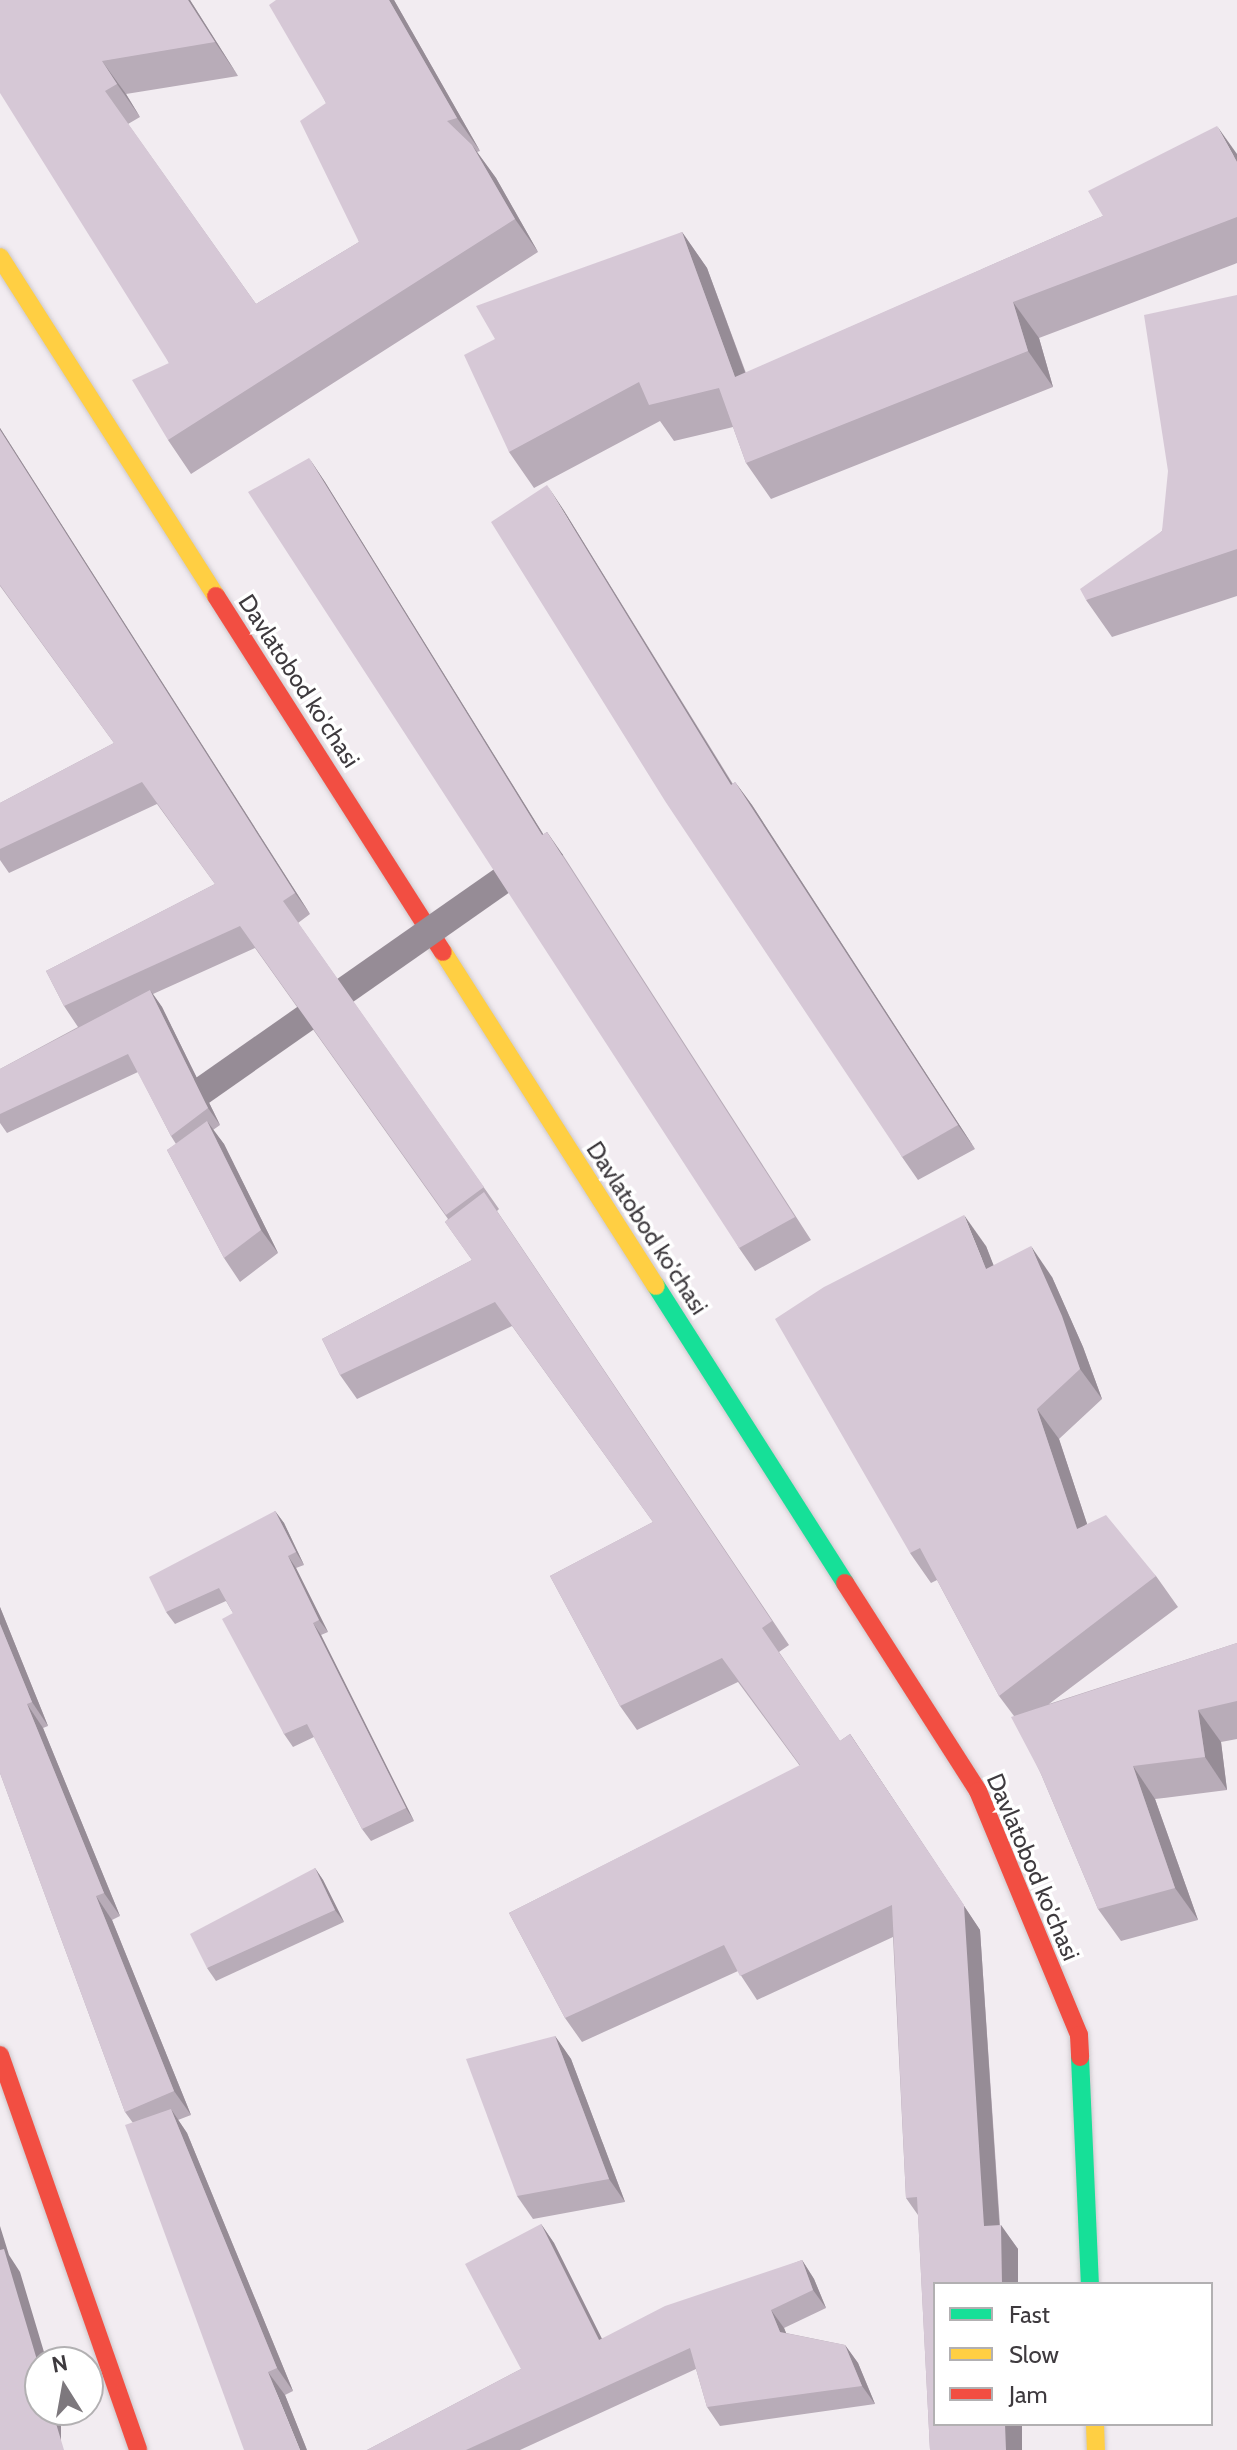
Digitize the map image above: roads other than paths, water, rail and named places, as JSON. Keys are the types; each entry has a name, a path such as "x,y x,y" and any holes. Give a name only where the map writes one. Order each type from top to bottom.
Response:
{"street":[{"name":"Davlatobod ko'chasi","path":"0,257 978,1791 1079,2035 1090,2282"},
{"path":"0,2055 138,2450"},
{"path":"1095,2426 1096,2450"}]}
